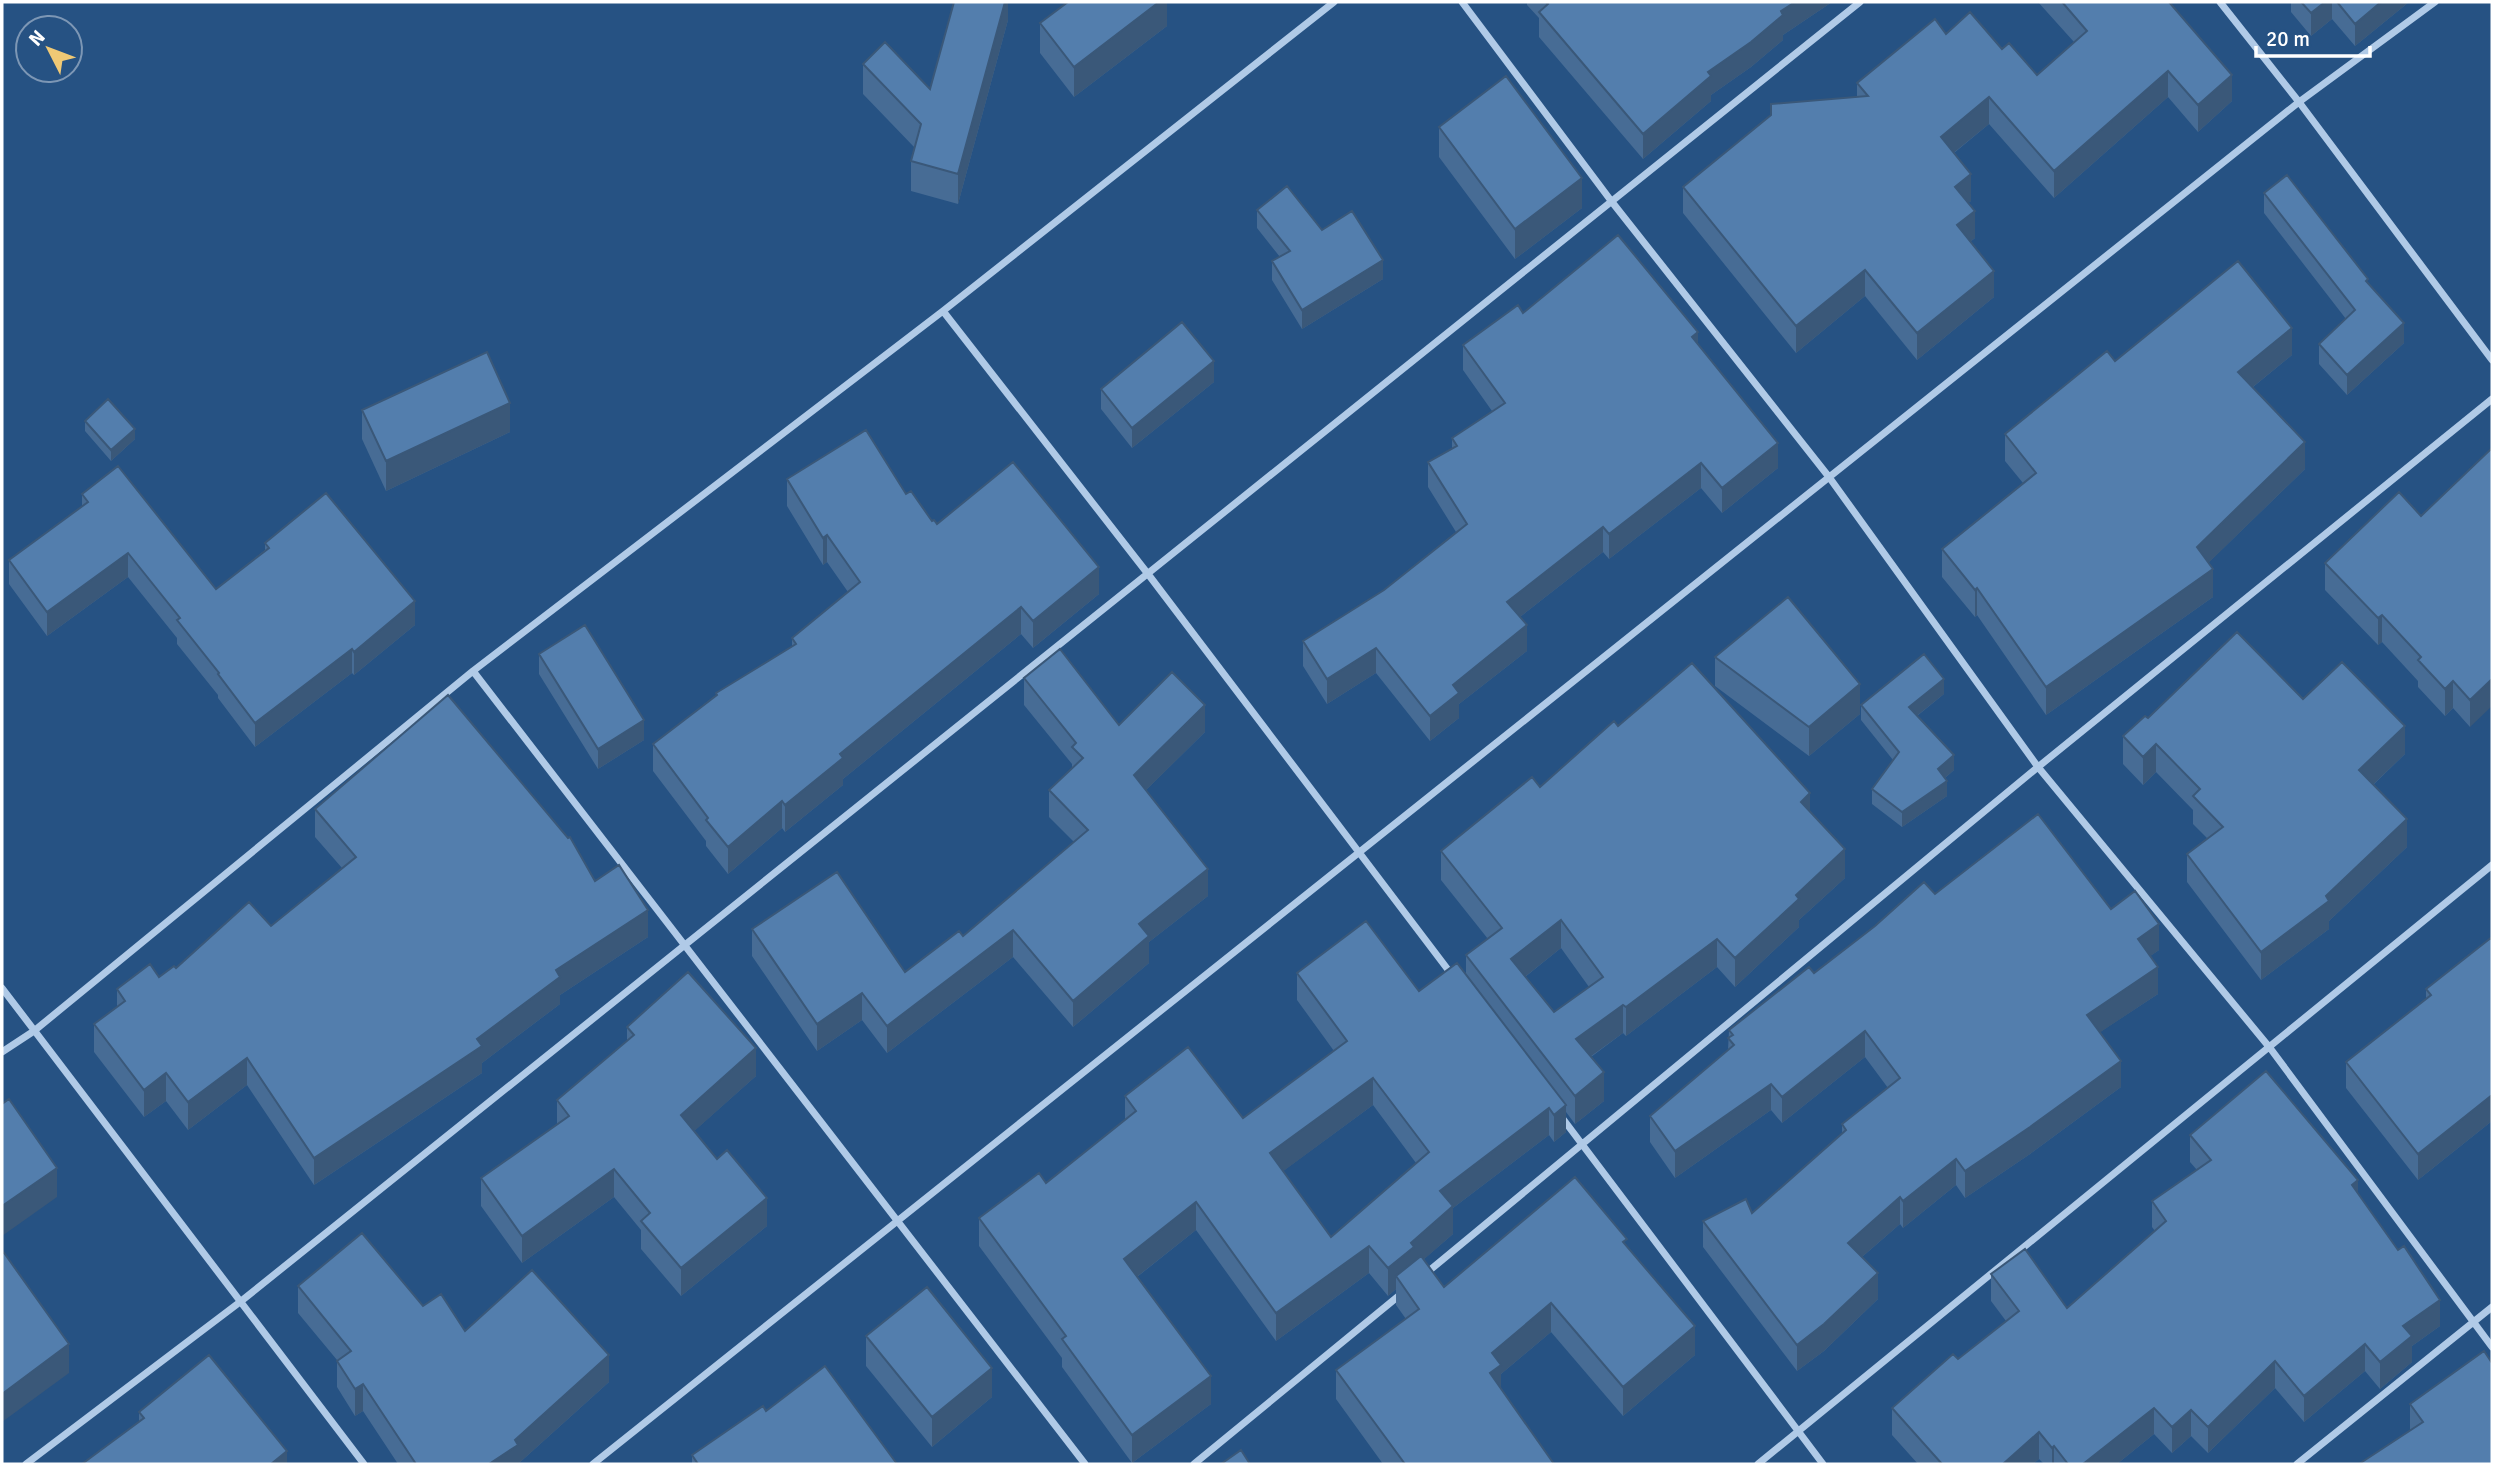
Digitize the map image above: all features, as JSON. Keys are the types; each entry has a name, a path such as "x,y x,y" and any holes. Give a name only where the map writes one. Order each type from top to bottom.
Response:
{"street":[{"path":"2,1052 34,1031 473,671 943,311 1334,2"},
{"path":"1462,2 1612,201 1829,477 2038,767 2270,1048 2492,1347"},
{"path":"26,1464 240,1302 1860,2"},
{"path":"2220,2 2299,102 2492,360"},
{"path":"593,1464 2299,102 2435,2"},
{"path":"943,311 1148,574 1458,983"},
{"path":"1421,1278 2038,767 2492,399"},
{"path":"473,671 1085,1464"},
{"path":"1758,1464 2492,865"},
{"path":"2,988 364,1464"},
{"path":"1558,1112 1823,1464"},
{"path":"1194,1464 1410,1287"},
{"path":"2297,1464 2492,1307"}],"building":[{"path":"954,2 1005,2 958,174 911,161 921,124 863,64 885,42 930,89"},
{"path":"1068,2 1159,2 1074,67 1040,23"},
{"path":"1546,2 1795,2 1781,11 1783,15 1751,42 1708,72 1711,76 1643,134 1539,12 1548,4"},
{"path":"2062,2 2169,2 2232,75 2198,105 2168,71 2054,171 1989,97 1941,137 1971,174 1955,187 1975,211 1957,225 1994,271 1917,333 1865,270 1796,326 1683,187 1771,115 1771,104 1868,96 1857,83 1935,19 1946,34 1970,12 2002,49 2009,43 2037,75 2087,31"},
{"path":"2301,2 2325,2 2311,13"},
{"path":"2337,2 2381,2 2355,24"},
{"path":"1506,76 1582,178 1515,229 1439,127"},
{"path":"2287,175 2368,279 2366,281 2404,323 2347,375 2319,344 2355,310 2264,193"},
{"path":"1287,186 1322,230 1352,211 1383,260 1302,310 1272,261 1290,251 1257,210"},
{"path":"1618,235 1698,332 1692,337 1778,443 1722,488 1701,463 1609,534 1603,527 1507,602 1527,625 1453,685 1459,693 1430,716 1376,648 1327,679 1303,641 1384,590 1467,524 1428,462 1457,446 1452,438 1505,403 1463,345 1518,305 1523,313"},
{"path":"2238,261 2292,328 2238,372 2305,442 2197,547 2213,569 2046,687 1977,588 1975,590 1942,549 2036,473 2005,434 2107,351 2115,361"},
{"path":"1182,322 1214,361 1132,428 1101,389"},
{"path":"487,352 510,403 386,461 362,410"},
{"path":"108,399 135,429 111,450 85,421"},
{"path":"866,430 906,494 911,491 937,524 1013,462 1099,567 1033,621 1021,607 840,754 843,758 785,805 782,801 728,847 653,744 717,695 716,693 796,644 792,638 860,582 827,535 823,538 787,479"},
{"path":"2492,448 2492,679 2470,700 2453,681 2445,689 2418,660 2421,657 2382,615 2378,618 2325,563 2399,492 2421,516"},
{"path":"118,466 216,589 269,548 265,543 326,493 415,601 354,652 352,649 255,723 177,620 180,618 128,553 47,612 9,560 88,502 82,494"},
{"path":"1788,597 1860,684 1809,727 1715,657"},
{"path":"585,625 644,720 598,749 539,654"},
{"path":"2237,632 2303,699 2342,662 2405,726 2359,770 2407,819 2326,896 2329,901 2261,952 2187,854 2223,827 2193,796 2200,789 2156,744 2143,757 2123,736 2145,716 2148,718"},
{"path":"1060,649 1119,725 1172,672 1205,705 1134,775 1208,869 1139,924 1149,936 1073,1001 1013,930 887,1026 862,993 817,1024 752,929 837,872 905,972 959,931 963,936 1088,830 1049,790 1083,758 1072,747 1076,743 1024,678"},
{"path":"1924,654 1944,679 1909,707 1954,755 1938,769 1947,781 1902,812 1872,789 1899,752 1861,705"},
{"path":"1692,663 1810,793 1801,802 1845,849 1796,895 1799,899 1735,958 1717,939 1626,1007 1623,1005 1576,1039 1604,1072 1575,1096 1466,955 1502,928 1441,851 1532,777 1540,787 1614,721 1618,726","holes":["1561,920 1603,977 1554,1012 1511,959"]},
{"path":"448,695 568,838 570,837 595,881 619,865 648,910 556,970 560,977 477,1039 482,1046 314,1158 247,1058 188,1102 166,1073 144,1090 94,1024 125,1001 117,989 150,964 159,977 174,966 176,968 249,902 271,926 356,857 315,809"},
{"path":"2038,814 2111,909 2135,891 2159,924 2138,939 2158,967 2087,1015 2121,1061 1965,1171 1956,1159 1903,1201 1900,1197 1848,1243 1878,1273 1824,1324 1797,1345 1703,1221 1746,1199 1752,1213 1846,1130 1842,1124 1900,1078 1865,1031 1782,1097 1771,1084 1675,1151 1650,1116 1734,1045 1728,1038 1733,1035 1729,1030 1809,967 1814,973 1875,926 1924,882 1935,894"},
{"path":"1366,921 1419,991 1457,963 1566,1105 1554,1115 1549,1108 1440,1191 1453,1206 1411,1243 1414,1247 1388,1268 1369,1246 1276,1313 1196,1202 1124,1259 1211,1376 1132,1435 1062,1339 1066,1336 979,1218 1039,1173 1046,1183 1136,1111 1125,1096 1188,1047 1243,1118 1347,1041 1297,973","holes":["1373,1078 1429,1152 1331,1237 1270,1153"]},
{"path":"2492,937 2492,1095 2418,1154 2346,1062 2431,995 2426,989"},
{"path":"688,972 756,1048 681,1115 717,1159 727,1150 767,1198 681,1268 641,1221 650,1213 614,1169 522,1236 481,1178 569,1116 557,1100 634,1035 627,1027"},
{"path":"2266,1071 2358,1180 2352,1185 2398,1250 2404,1246 2440,1300 2403,1326 2412,1336 2380,1362 2365,1344 2304,1396 2275,1361 2208,1427 2191,1410 2172,1427 2154,1408 2083,1464 2068,1464 2039,1432 2003,1464 1942,1464 1892,1408 1953,1354 1958,1359 2019,1311 1991,1274 2025,1249 2067,1308 2166,1221 2152,1201 2211,1160 2190,1135"},
{"path":"9,1099 57,1168 2,1206 2,1104"},
{"path":"1575,1177 1627,1239 1623,1242 1695,1326 1623,1387 1551,1303 1492,1353 1501,1365 1490,1373 1554,1464 1405,1464 1336,1370 1419,1309 1396,1276 1421,1256 1444,1287"},
{"path":"362,1233 423,1306 441,1294 465,1331 532,1270 609,1355 515,1440 518,1445 489,1464 416,1464 363,1384 355,1389 337,1361 351,1351 298,1286"},
{"path":"2,1250 69,1344 2,1394"},
{"path":"927,1287 992,1368 932,1417 866,1336"},
{"path":"2484,1351 2492,1363 2492,1464 2359,1464 2423,1422 2410,1404"},
{"path":"209,1355 287,1451 271,1464 82,1464 144,1418 139,1412"},
{"path":"825,1366 897,1464 698,1464 692,1455 763,1406 766,1411"},
{"path":"1241,1450 1250,1464 1221,1464"}]}
